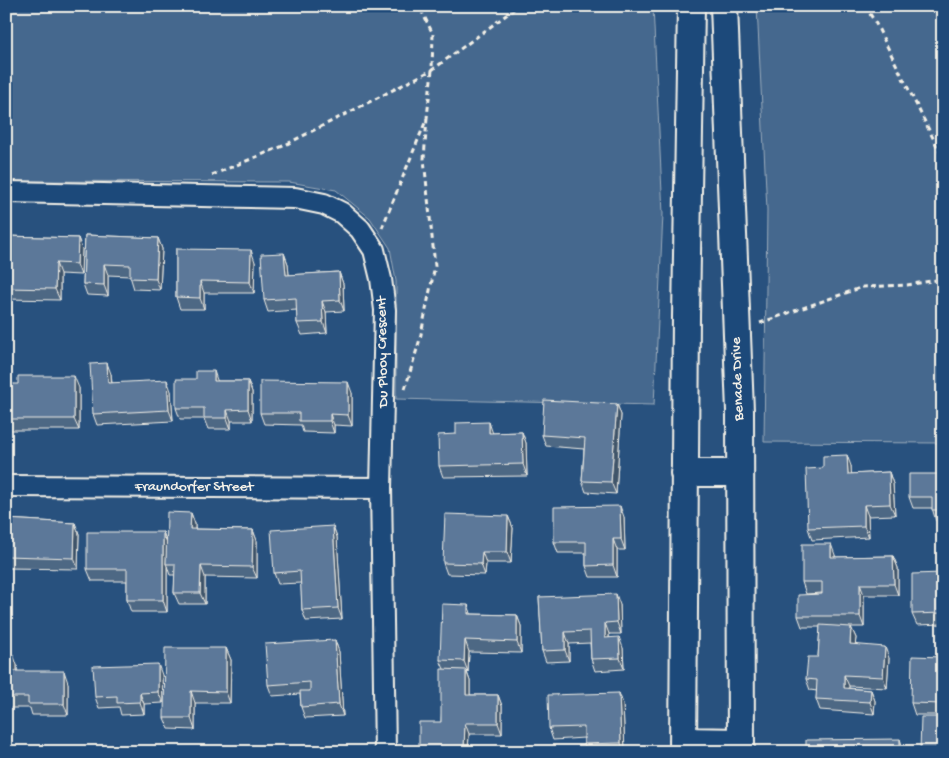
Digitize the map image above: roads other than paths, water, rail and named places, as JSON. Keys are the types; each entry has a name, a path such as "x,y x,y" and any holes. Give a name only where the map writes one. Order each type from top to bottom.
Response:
{"street":[{"path":"690,6 684,473 683,747 741,747"},
{"name":"Benade Drive","path":"724,6 740,411 741,747"},
{"name":"Du Plooy Crescent","path":"6,192 295,198 324,204 342,213 360,229 374,250 385,310 381,488 385,752"},
{"path":"684,473 739,473"},
{"name":"Fraundorfer Street","path":"6,486 381,488"}]}
